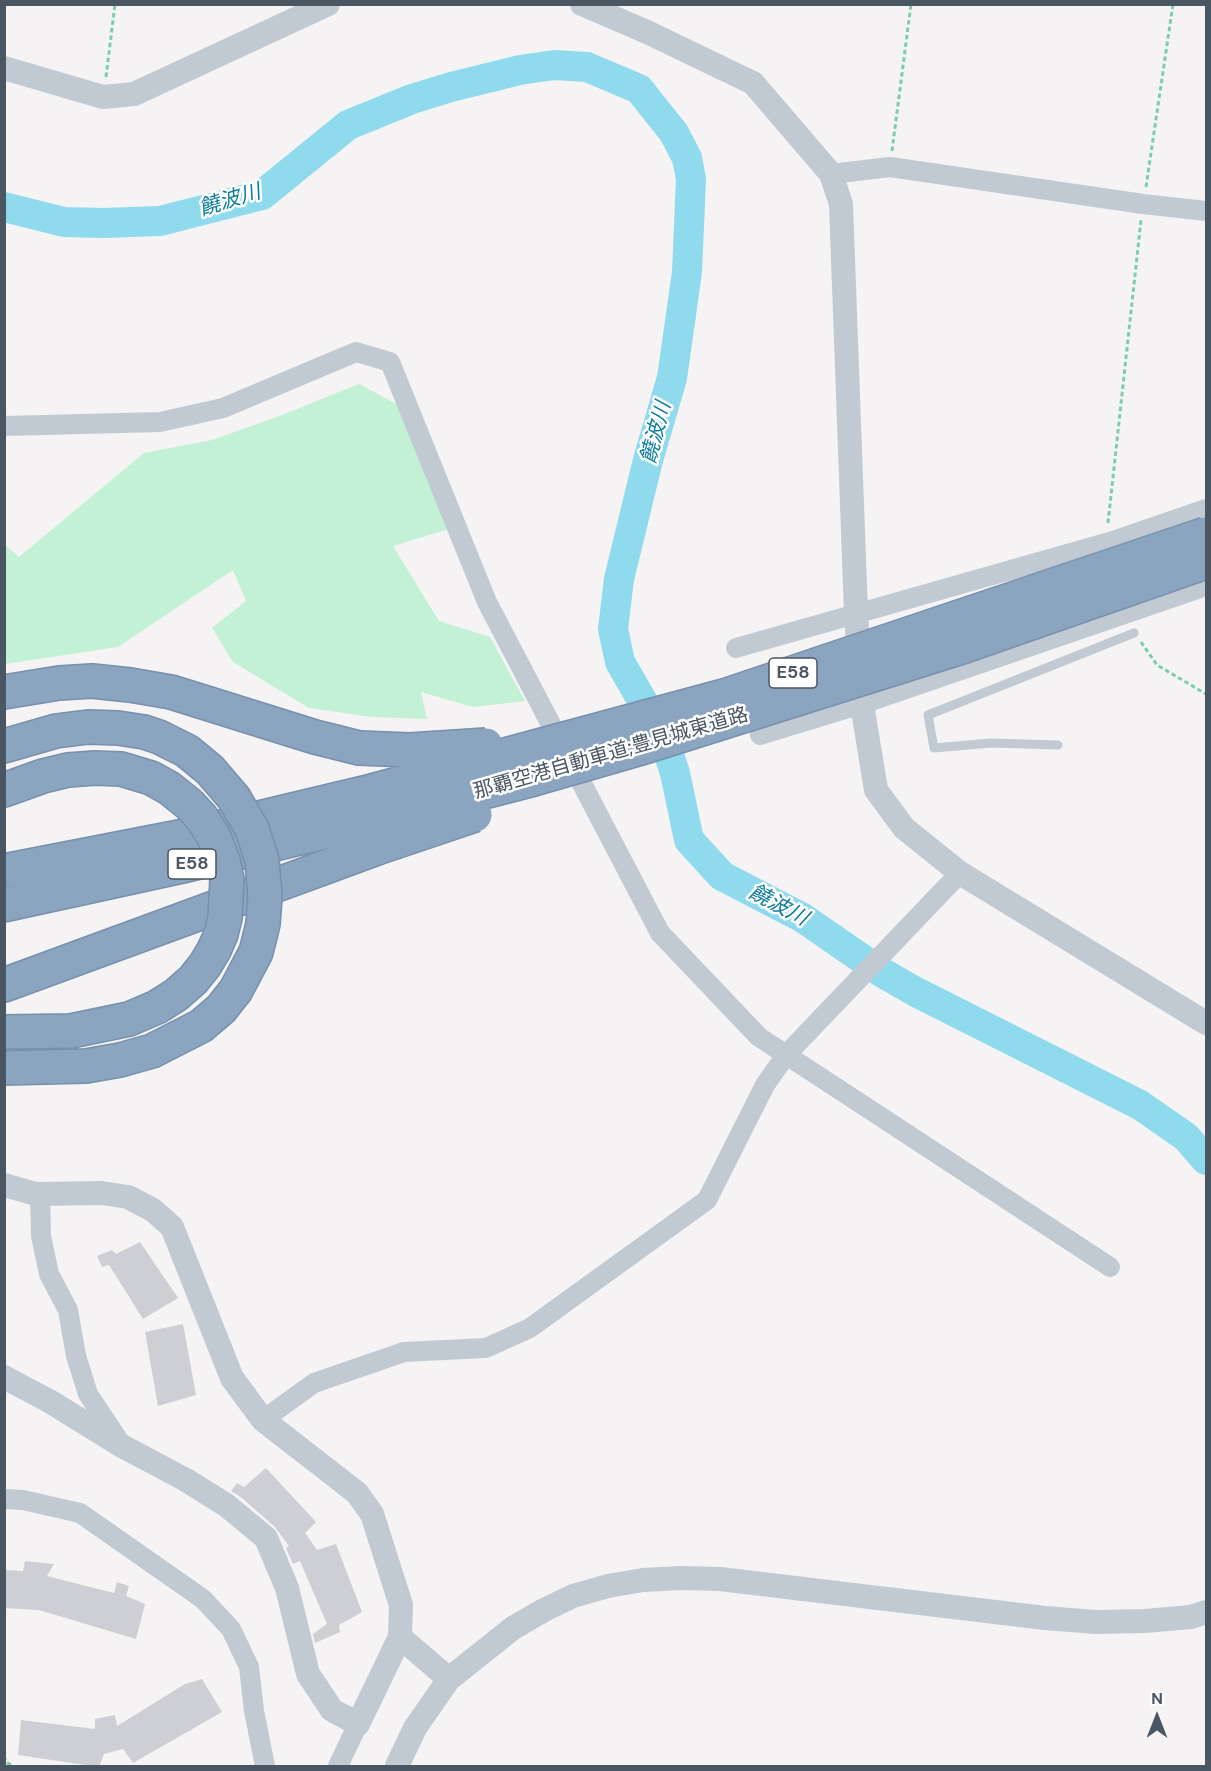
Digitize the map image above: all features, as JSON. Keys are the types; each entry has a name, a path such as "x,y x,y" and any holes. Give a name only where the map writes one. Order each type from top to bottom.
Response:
{"highway":[{"name":"那覇空港自動車道;豊見城東道路","path":"4,905 183,866 376,819 724,696 1206,534"},
{"name":"E58","path":"376,819 593,777 830,689 965,646 1206,562"},
{"path":"4,692 58,683 130,685 171,692 315,737 359,748 410,750 478,747 525,737 840,646 958,619"},
{"path":"4,746 56,731 88,727 144,732 175,745 210,770 234,798 252,829 262,860 265,897 256,952 237,990 221,1009 201,1026 152,1051 120,1060 86,1066 4,1068"},
{"path":"4,790 68,770 122,769 150,778 169,788 189,804 202,819 214,837 227,879 225,918 214,950 193,980 176,995 157,1007 129,1019 70,1031 4,1032"},
{"name":"那覇空港自動車道;豊見城東道路","path":"4,871 179,837 376,819"},
{"path":"4,985 376,819"}],"street":[{"path":"4,68 103,97 134,94 328,4"},
{"path":"582,4 647,32 753,84 831,174 841,204 856,614 862,704 876,790 904,828 960,873 1206,1023"},
{"path":"831,174 890,167 1206,211"},
{"path":"4,426 160,422 223,408 356,352 390,362 487,602 660,933 759,1036 1110,1267"},
{"path":"736,648 1116,540 1206,509"},
{"path":"1116,540 1137,610"},
{"path":"760,735 862,704 1206,586"},
{"path":"263,1420 314,1383 404,1352 486,1348 530,1329 707,1200 765,1085 786,1055 960,873"},
{"path":"4,1185 40,1194 102,1193 128,1197 153,1210 172,1227 232,1378 263,1420 357,1493 372,1514 401,1605 400,1637 338,1767"},
{"path":"40,1194 42,1236 49,1274 68,1310 76,1356 88,1394 122,1446"},
{"path":"4,1377 51,1402 122,1446 186,1480 226,1505 266,1539 287,1588 308,1674 332,1710 358,1724"},
{"path":"4,1499 23,1500 80,1513 203,1599 231,1629 249,1667 254,1711 265,1767"},
{"path":"397,1767 415,1728 449,1678 513,1628 544,1610 573,1596 608,1586 643,1580 720,1579 1045,1618 1096,1622 1191,1617 1206,1612"},
{"path":"400,1637 449,1678"}],"lane":[{"path":"1058,745 991,744 934,748 928,715 1134,633"}],"path":[{"path":"103,97 115,4"},
{"path":"890,167 911,4"},
{"path":"1116,540 1108,525 1143,204 1173,4"},
{"path":"1134,633 1157,665 1206,694"},
{"path":"4,1756 6,1762 14,1767"}],"green space":[{"path":"359,384 400,406 452,528 393,546 439,621 490,637 525,701 473,707 421,692 427,719 371,717 309,708 233,662 212,628 246,601 233,570 118,647 5,664 5,545 19,557 144,453 212,440"}],"building":[{"path":"140,1242 178,1298 143,1319 109,1265 102,1267 97,1256 112,1250 116,1254"},
{"path":"183,1324 196,1395 158,1406 145,1332"},
{"path":"266,1468 316,1522 305,1533 317,1550 336,1544 362,1612 339,1625 340,1632 315,1643 313,1634 327,1624 300,1561 293,1564 286,1548 289,1546 275,1527 231,1491 237,1483 244,1487"},
{"path":"25,1561 54,1564 47,1576 114,1593 117,1582 129,1586 126,1596 145,1604 136,1639 39,1610 4,1608 4,1570 23,1571"},
{"path":"202,1679 222,1712 133,1763 123,1749 104,1754 99,1767 18,1755 21,1720 95,1729 95,1719 115,1715 117,1726 185,1684"}],"waterway":[{"name":"饒波川","path":"4,207 64,222 160,221 262,195 348,125 412,99 451,87 520,70 554,65 587,67 639,89 674,133 687,158 691,179 687,272 672,378 648,460 619,579 613,629 620,662 663,737 675,773 689,840 722,876 803,918 881,972 916,992 1140,1105 1186,1137 1206,1160"}]}
